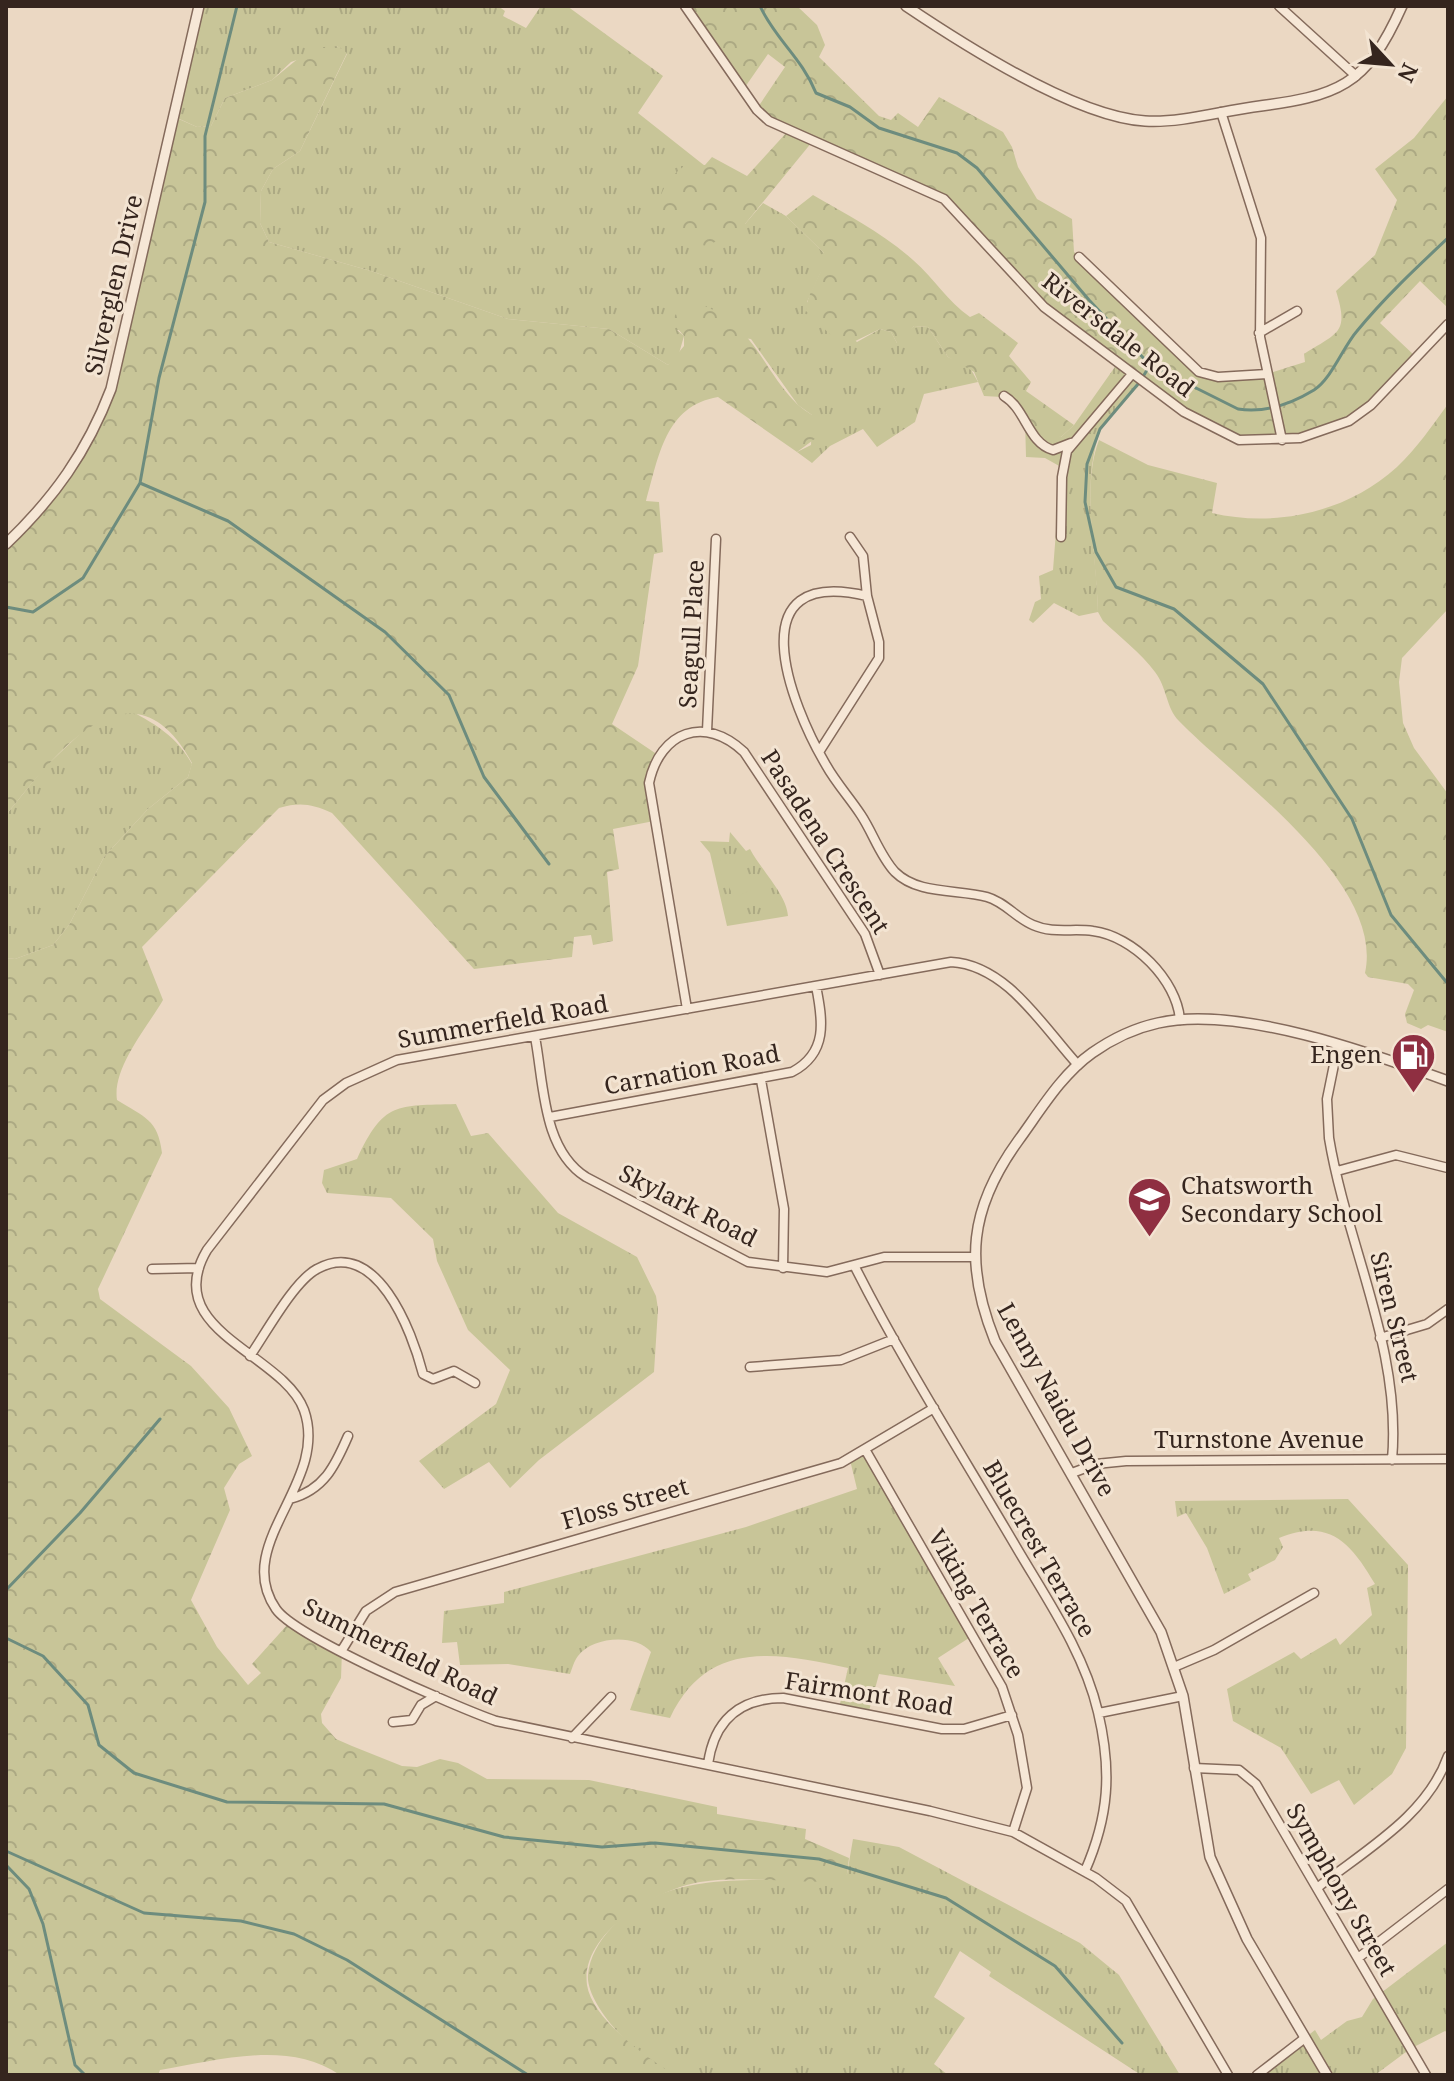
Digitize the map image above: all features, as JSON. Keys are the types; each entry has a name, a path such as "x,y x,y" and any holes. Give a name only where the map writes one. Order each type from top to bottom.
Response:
{"street":[{"name":"Silverglen Drive","path":"6,544 59,489 95,430 111,389 199,6"},
{"name":"Riversdale Road","path":"685,6 757,110 769,121 944,199 1044,307 1184,412 1226,435 1251,441 1282,440 1328,429 1360,414 1448,324"},
{"path":"906,6 1029,79 1089,108 1145,121 1326,94 1356,76 1381,48 1402,6"},
{"path":"1279,6 1356,76"},
{"path":"1221,112 1261,238 1259,333 1282,440"},
{"path":"1079,257 1199,372 1218,377 1267,374"},
{"path":"1259,333 1297,311"},
{"path":"1004,396 1013,402 1037,441 1047,449 1056,450 1071,443 1096,421 1132,374"},
{"path":"1061,537 1063,464 1071,443"},
{"path":"819,752 879,658 880,648 867,596 863,556 850,537"},
{"name":"Seagull Place","path":"707,731 716,539"},
{"path":"867,596 844,591 815,593 800,600 786,619 783,637 786,675 819,752 896,873 928,887 994,899 1044,929 1090,930 1109,937 1142,955 1166,979 1180,1020"},
{"path":"687,1009 649,783 652,767 667,746 685,734 707,731"},
{"name":"Pasadena Crescent","path":"707,731 729,740 744,752 861,927 880,975"},
{"name":"Summerfield Road","path":"1078,1065 1000,979 980,968 951,962 397,1060 335,1089 310,1113 233,1214 199,1268 197,1293 207,1315 296,1394 307,1420 309,1455 265,1557 268,1595 288,1622 436,1696 496,1721 708,1764 1013,1832 1085,1871 1126,1901 1228,2075"},
{"name":"Carnation Road","path":"550,1117 761,1080 800,1068 815,1051 822,1027 816,986"},
{"name":"Lenny Naidu Drive","path":"1327,2075 1247,1939 1216,1874 1205,1839 1183,1696 1149,1606 995,1341 980,1301 974,1257 978,1223 1001,1166 1078,1065 1127,1034 1158,1023 1223,1020 1338,1045 1448,1081"},
{"name":"Skylark Road","path":"535,1037 557,1147 580,1173 730,1255 783,1268 827,1272 884,1257 974,1257"},
{"name":"Siren Street","path":"1338,1045 1327,1112 1337,1171 1394,1398 1392,1460"},
{"path":"761,1080 784,1209 783,1268"},
{"path":"1337,1171 1396,1155 1448,1168"},
{"path":"250,1356 310,1274 326,1265 348,1263 365,1268 384,1285 428,1378 454,1371 475,1383"},
{"name":"Bluecrest Terrace","path":"855,1267 1063,1627 1099,1713 1107,1768 1105,1816 1085,1871"},
{"path":"152,1269 199,1268"},
{"path":"1380,1338 1427,1324 1448,1309"},
{"path":"750,1367 841,1360 894,1339"},
{"name":"Floss Street","path":"342,1650 366,1611 395,1592 831,1466 866,1451 934,1408"},
{"path":"290,1499 321,1484 335,1465 348,1436"},
{"name":"Viking Terrace","path":"866,1451 1002,1687 1012,1715 1027,1788 1013,1832"},
{"name":"Turnstone Avenue","path":"1072,1473 1096,1464 1126,1461 1448,1459"},
{"path":"1174,1667 1214,1650 1314,1593"},
{"path":"393,1722 412,1720 421,1705 436,1696"},
{"path":"1099,1713 1183,1696"},
{"path":"572,1738 611,1697"},
{"name":"Fairmont Road","path":"708,1764 714,1738 725,1718 743,1705 757,1700 783,1698 942,1729 964,1729 1012,1715"},
{"path":"1317,1888 1421,1804 1442,1773 1448,1756"},
{"name":"Symphony Street","path":"1194,1768 1228,1768 1252,1779 1426,2075"},
{"path":"1358,1958 1448,1889"},
{"path":"1257,2075 1305,2038"}],"green space":[{"path":"199,6 498,6 505,11 503,16 526,28 541,6 567,6 663,76 638,113 705,166 745,224 763,203 786,216 824,253 825,263 807,302 857,342 880,329 891,332 897,343 914,326 928,327 948,357 969,366 978,382 924,394 915,422 877,447 863,429 830,446 812,463 797,452 811,445 812,415 798,405 751,339 677,330 684,336 678,357 668,365 609,329 508,319 371,271 269,242 260,223 261,191 273,169 300,151 347,54 337,46 291,62 272,80 225,98 211,126 197,127 173,116"},
{"path":"684,6 797,6 817,25 825,45 819,57 879,116 891,120 898,113 918,127 939,97 1003,132 1018,167 1037,199 1072,219 1074,252 1206,375 1267,374 1305,362 1304,354 1338,330 1341,315 1336,291 1375,255 1397,200 1375,169 1414,138 1448,96 1448,308 1420,281 1380,323 1415,356 1362,412 1300,438 1251,441 1203,424 1042,307 938,196 812,142 745,224 708,246 683,242 657,217 662,193 674,175 687,164 705,165 712,157 747,176 787,132 756,110 785,67 768,54 743,90"},
{"path":"337,46 347,53 300,151 273,169 261,191 260,223 269,242 371,271 508,319 609,329 668,365 684,346 684,336 672,322 674,317 684,305 694,303 705,306 723,316 748,338 785,390 812,415 816,438 797,452 718,397 700,402 686,411 667,436 646,501 659,502 663,552 654,554 638,666 612,724 658,755 652,766 654,821 613,829 619,869 607,872 613,941 593,945 591,935 574,937 572,957 474,969 332,813 312,806 293,805 279,808 142,947 163,1000 125,1061 117,1088 117,1100 148,1120 157,1133 162,1153 98,1289 100,1299 191,1366 229,1408 252,1456 239,1464 224,1488 230,1510 191,1600 217,1647 248,1685 261,1673 252,1664 288,1624 342,1651 341,1678 321,1714 322,1723 336,1739 352,1746 402,1766 417,1767 440,1759 458,1763 487,1779 589,1780 717,1807 717,1814 806,1829 805,1839 849,1858 847,1874 840,1881 735,1879 683,1886 644,1904 608,1931 588,1966 587,1985 591,1998 623,2037 675,2075 340,2075 319,2064 275,2055 228,2058 160,2070 158,2075 6,2075 6,958 15,959 53,945 69,925 104,857 148,809 188,777 192,763 168,731 144,716 119,715 94,725 70,743 6,815 6,546 38,516 101,417 172,116 197,127 211,126 225,98 272,80 311,48"},
{"path":"813,195 890,241 921,267 962,311 970,317 979,313 1018,343 1009,356 1031,382 1026,391 1074,425 1061,437 1038,435 1002,397 984,396 974,372 948,357 928,327 914,326 910,331 912,342 906,346 897,343 891,332 880,329 843,347 806,311 809,296 822,268 824,253 786,216"},
{"path":"1117,364 1142,382 1102,429 1094,455 1091,522 1098,612 1079,616 1054,603 1033,623 1029,620 1035,602 1041,599 1039,576 1053,570 1061,467 1045,458 1026,457 1025,420 1061,437 1074,425"},
{"path":"1448,404 1448,609 1402,658 1399,682 1403,723 1414,748 1448,794 1448,1032 1428,1025 1421,1029 1407,1023 1405,1014 1414,990 1408,984 1368,977 1365,973 1365,938 1352,903 1330,869 1268,802 1179,721 1155,672 1103,621 1098,612 1091,479 1099,440 1148,465 1217,483 1212,513 1261,518 1310,512 1334,505 1378,483 1411,452"},
{"path":"131,711 158,727 180,746 192,764 188,777 148,809 104,857 69,925 53,945 15,959 6,958 6,815 44,768 84,730 108,716"},
{"path":"730,832 746,851 750,849 778,891 788,916 727,926 710,853 700,841 729,842"},
{"path":"733,853 754,888 735,898 715,863"},
{"path":"456,1104 471,1136 488,1133 558,1213 637,1257 656,1296 658,1309 654,1372 539,1460 510,1488 489,1462 444,1489 419,1461 496,1404 510,1370 468,1330 437,1261 433,1239 391,1198 327,1193 322,1183 324,1170 357,1159 375,1126 394,1110 419,1105"},
{"path":"866,1452 972,1636 938,1658 955,1686 879,1674 869,1711 840,1704 848,1668 795,1658 746,1657 724,1663 703,1675 685,1693 670,1718 630,1710 651,1652 635,1642 614,1640 593,1645 578,1656 570,1674 508,1664 460,1665 457,1642 442,1643 444,1611 504,1603 504,1592 746,1527 857,1489 850,1460"},
{"path":"1348,1499 1408,1565 1406,1748 1392,1774 1354,1805 1339,1780 1311,1794 1281,1748 1233,1721 1227,1689 1294,1652 1301,1659 1336,1638 1340,1645 1372,1615 1367,1588 1375,1584 1347,1545 1324,1532 1311,1531 1279,1538 1283,1547 1275,1560 1248,1574 1251,1580 1224,1594 1207,1548 1186,1513 1177,1517 1175,1501"},
{"path":"853,1839 899,1847 1080,1943 1119,1975 1180,2075 1141,2075 989,1976 991,1972 960,1951 934,1997 965,2018 934,2064 948,2075 675,2075 633,2048 606,2018 596,2003 588,1975 603,1938 622,1917 657,1896 690,1886 742,1880 820,1880 839,1877 847,1874"},
{"path":"1448,1942 1448,2033 1445,2031 1410,2049 1375,2075 1257,2075 1315,2030 1321,2040 1347,2021 1362,2017 1373,1999"}],"waterway":[{"path":"6,607 33,612 83,578 140,483 159,378 205,202 205,136 237,6"},
{"path":"760,6 816,93 850,107 879,128 957,153 977,168 1089,300 1150,365 1238,409 1258,410 1277,406 1314,390 1326,378 1368,318 1448,238"},
{"path":"1144,375 1150,365"},
{"path":"1138,384 1100,429 1087,464 1085,502 1096,552 1116,587 1174,609 1263,684 1352,819 1391,915 1448,984"},
{"path":"140,483 228,521 385,632 449,695 484,777 549,864"},
{"path":"6,1590 80,1513 160,1419"},
{"path":"6,1638 43,1656 88,1705 99,1745 134,1773 227,1802 384,1804 504,1837 602,1847 655,1843 819,1859 946,1898 1055,1966 1122,2043"},
{"path":"6,1851 144,1913 241,1921 294,1934 347,1960 528,2075"},
{"path":"6,1865 29,1889 43,1924 75,2065 85,2075"}],"place":[{"name":"Engen","path":"1413,1094"},
{"name":"Chatsworth Secondary School","path":"1150,1239"}]}
